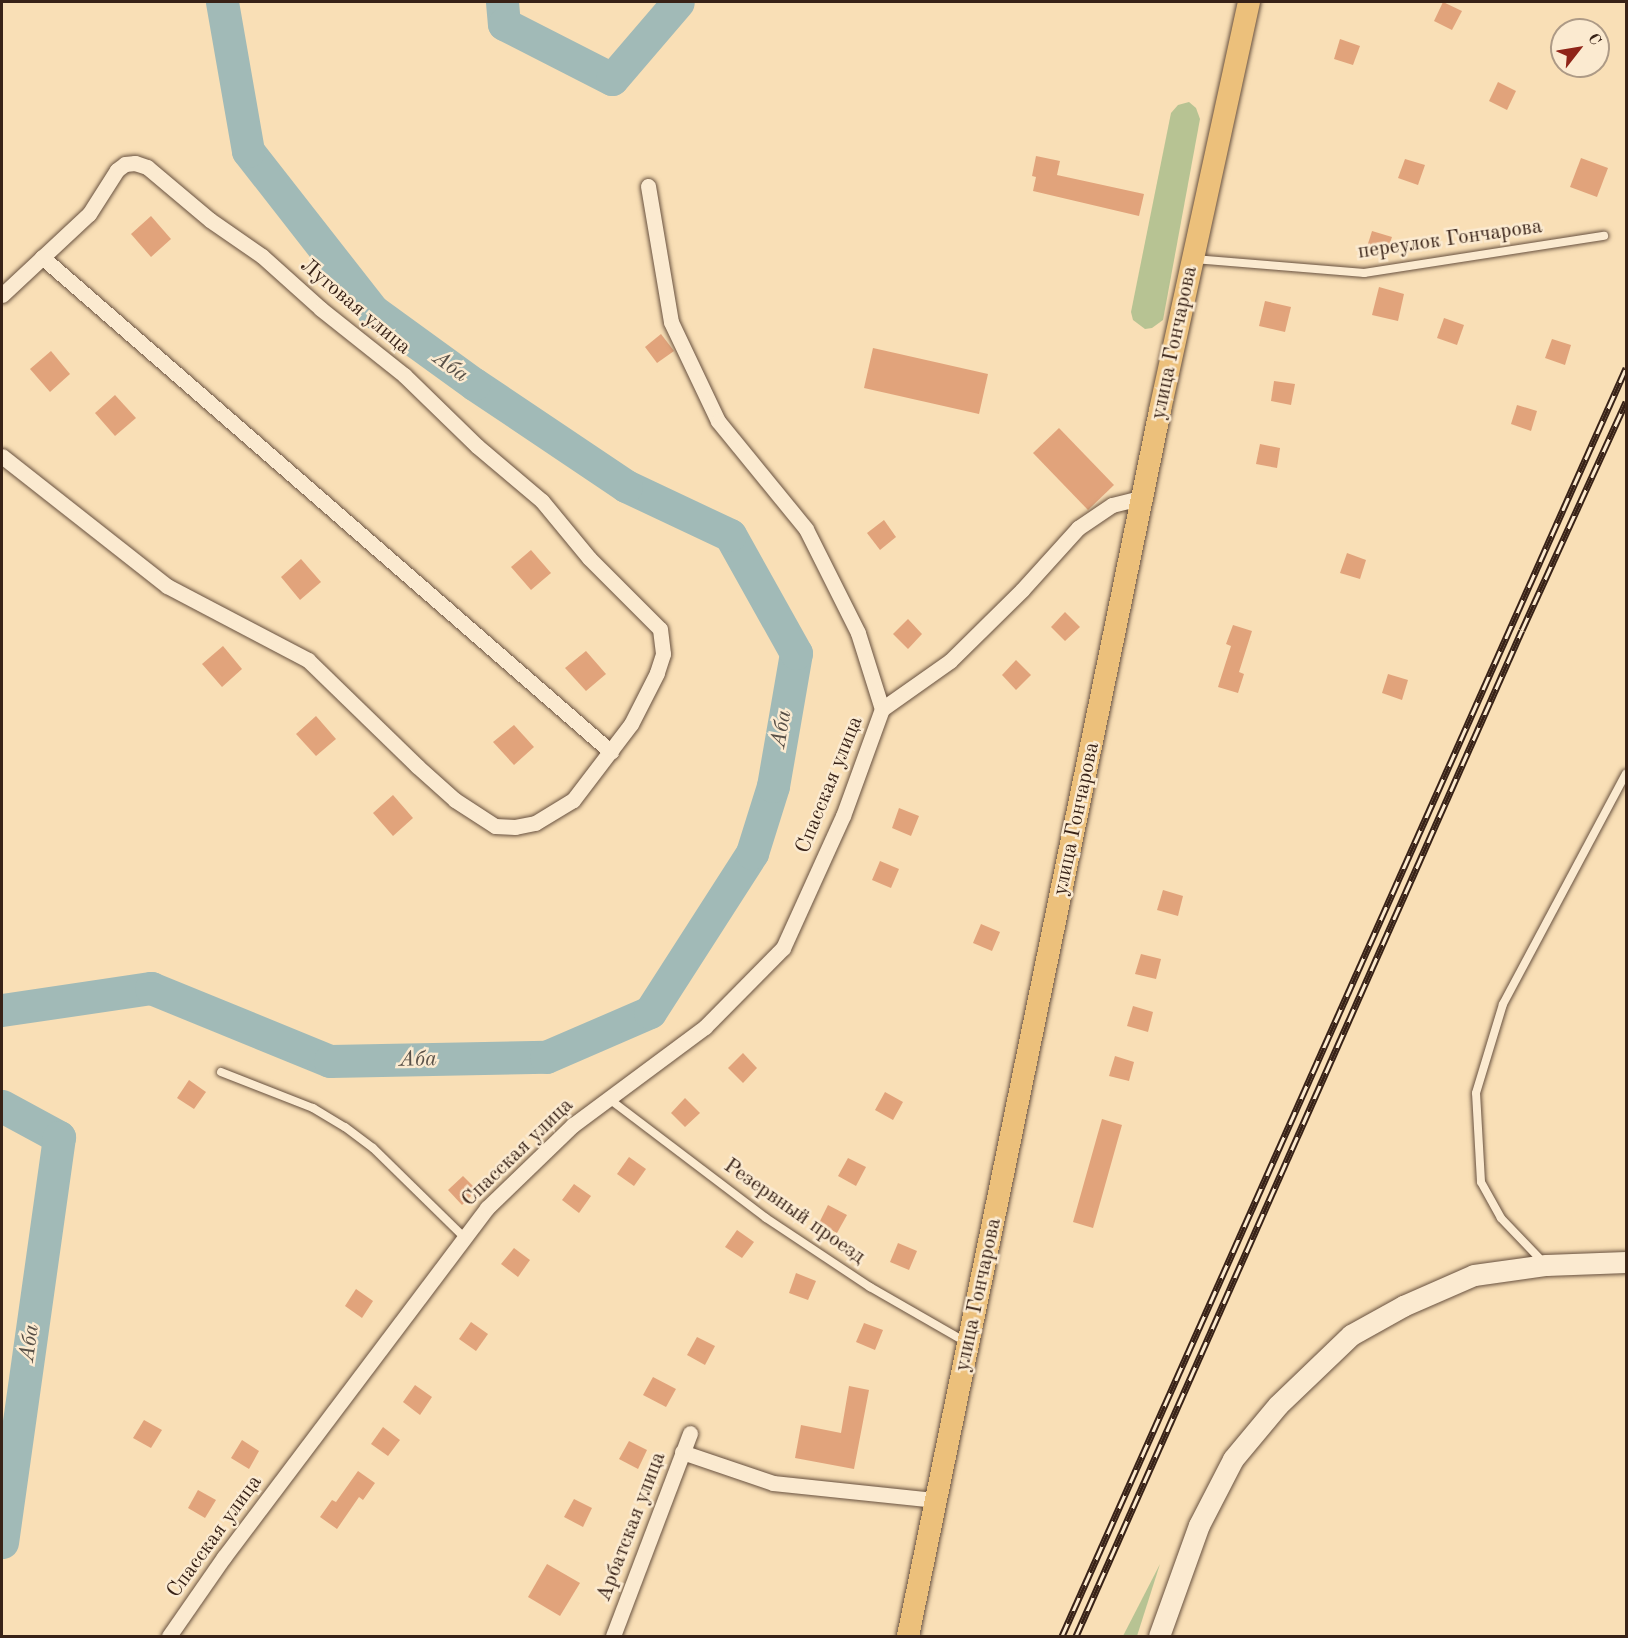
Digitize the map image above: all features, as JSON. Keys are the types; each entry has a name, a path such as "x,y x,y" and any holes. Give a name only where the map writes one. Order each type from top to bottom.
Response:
{"main road":[{"name":"улица Гончарова","path":"908,1636 1143,497 1249,2"}],"street":[{"name":"Луговая улица","path":"2,295 89,214 117,170 125,164 135,163 147,167 210,220 262,256 321,309 404,375 477,446 542,501 589,558 660,629 663,654 657,673 631,724 573,800 535,822 515,827 495,826 455,800 308,660 167,586 2,456"},
{"name":"Спасская улица","path":"648,186 671,322 718,421 806,529 858,633 882,709"},
{"path":"42,257 611,752"},
{"name":"Спасская улица","path":"169,1636 231,1547 487,1208 556,1141 608,1098 705,1027 783,948 843,816 882,709 950,662 1022,590 1078,528 1112,505 1143,497"},
{"path":"1158,1636 1199,1525 1233,1459 1286,1397 1351,1335 1403,1306 1474,1275 1546,1265 1626,1262"},
{"name":"Арбатская улица","path":"613,1636 690,1433"},
{"path":"682,1452 773,1483 936,1500"}],"lane":[{"name":"переулок Гончарова","path":"1193,259 1364,273 1604,236"},
{"path":"1546,1265 1501,1218 1481,1182 1476,1093 1503,1004 1626,774"},
{"path":"221,1072 313,1108 345,1127 373,1148 464,1237"},
{"name":"Резервный проезд","path":"608,1098 766,1218 870,1287 968,1344"}],"green space":[{"path":"1189,102 1196,108 1200,119 1163,320 1152,328 1145,329 1133,320 1131,312 1171,113 1178,105"},
{"path":"1160,1564 1137,1636 1123,1636"}],"building":[{"path":"1443,2 1462,11 1452,30 1434,21"},
{"path":"1340,39 1360,46 1353,65 1334,59"},
{"path":"1498,82 1516,91 1507,110 1489,101"},
{"path":"1036,156 1060,161 1057,175 1144,194 1139,216 1033,191 1036,177 1032,176"},
{"path":"1581,158 1608,168 1597,197 1570,187"},
{"path":"1405,159 1425,165 1418,185 1398,178"},
{"path":"151,216 171,239 151,257 131,234"},
{"path":"1372,231 1392,237 1385,257 1366,250"},
{"path":"1379,287 1404,294 1398,321 1372,315"},
{"path":"1265,301 1291,307 1285,332 1259,326"},
{"path":"1444,318 1464,325 1457,345 1437,338"},
{"path":"661,334 674,351 657,363 645,347"},
{"path":"1552,339 1571,345 1565,365 1545,358"},
{"path":"873,348 988,374 979,414 864,388"},
{"path":"51,351 70,374 50,392 30,369"},
{"path":"1274,381 1295,384 1291,405 1271,401"},
{"path":"115,395 136,418 115,436 95,413"},
{"path":"1517,405 1537,411 1531,431 1511,424"},
{"path":"1059,428 1114,485 1088,510 1033,453"},
{"path":"1260,444 1280,448 1277,468 1256,464"},
{"path":"884,520 896,537 880,550 867,533"},
{"path":"531,550 551,573 531,590 511,567"},
{"path":"1347,553 1366,560 1360,579 1340,573"},
{"path":"301,559 321,582 300,600 281,577"},
{"path":"1065,612 1080,627 1065,641 1051,627"},
{"path":"908,619 922,634 908,649 893,634"},
{"path":"1233,625 1252,631 1239,672 1244,674 1238,693 1218,687 1231,646 1226,644"},
{"path":"223,646 242,669 222,687 202,664"},
{"path":"586,651 606,674 586,691 565,668"},
{"path":"1016,660 1031,675 1016,690 1002,675"},
{"path":"1388,674 1408,680 1402,700 1382,693"},
{"path":"316,716 336,739 316,756 296,734"},
{"path":"514,725 534,747 514,765 493,742"},
{"path":"393,795 413,818 393,836 373,813"},
{"path":"899,808 919,816 911,836 892,828"},
{"path":"880,861 899,869 891,888 872,880"},
{"path":"1163,890 1183,896 1178,916 1157,910"},
{"path":"981,924 1000,932 992,951 973,943"},
{"path":"1141,954 1161,959 1156,979 1135,974"},
{"path":"1133,1006 1153,1012 1148,1032 1127,1026"},
{"path":"743,1053 757,1068 743,1083 728,1068"},
{"path":"1115,1056 1134,1062 1129,1081 1109,1076"},
{"path":"189,1080 206,1092 194,1109 177,1098"},
{"path":"885,1092 903,1102 893,1120 875,1110"},
{"path":"685,1098 700,1113 685,1127 671,1113"},
{"path":"1102,1119 1122,1125 1093,1228 1073,1222"},
{"path":"629,1157 646,1169 634,1186 617,1174"},
{"path":"848,1158 866,1167 856,1186 838,1176"},
{"path":"463,1176 477,1190 462,1205 448,1190"},
{"path":"574,1184 591,1196 579,1213 562,1200"},
{"path":"828,1205 847,1215 837,1233 819,1223"},
{"path":"737,1230 754,1242 742,1258 725,1247"},
{"path":"898,1243 917,1251 909,1270 890,1262"},
{"path":"514,1248 530,1260 518,1277 501,1264"},
{"path":"796,1273 816,1281 808,1300 789,1293"},
{"path":"356,1289 373,1301 362,1318 345,1306"},
{"path":"471,1322 488,1334 476,1351 459,1339"},
{"path":"864,1323 883,1330 875,1350 856,1342"},
{"path":"697,1337 715,1346 705,1365 687,1355"},
{"path":"653,1377 676,1389 666,1407 643,1395"},
{"path":"415,1385 432,1397 420,1415 403,1402"},
{"path":"849,1386 869,1390 854,1469 795,1458 801,1425 841,1433"},
{"path":"144,1420 162,1430 151,1448 133,1438"},
{"path":"383,1427 400,1440 388,1456 371,1444"},
{"path":"242,1440 259,1451 249,1469 231,1458"},
{"path":"629,1441 647,1450 638,1469 619,1459"},
{"path":"358,1471 375,1483 363,1500 359,1497 337,1529 320,1517 332,1500 336,1502"},
{"path":"198,1490 216,1500 205,1518 188,1508"},
{"path":"574,1499 592,1508 583,1527 564,1517"},
{"path":"547,1564 580,1583 560,1616 528,1597"}],"waterway":[{"name":"Аба","path":"2,1010 151,988 330,1061 546,1057 650,1012 752,853 773,786 796,653 730,535 626,486 474,384 373,311 248,151 222,2"},
{"name":"Аба","path":"502,2 504,24 612,79 678,2"},
{"name":"Аба","path":"2,1106 59,1137 2,1542"}],"railway":[{"path":"1062,1636 1626,368"},
{"path":"1076,1636 1522,630 1626,402"}]}
